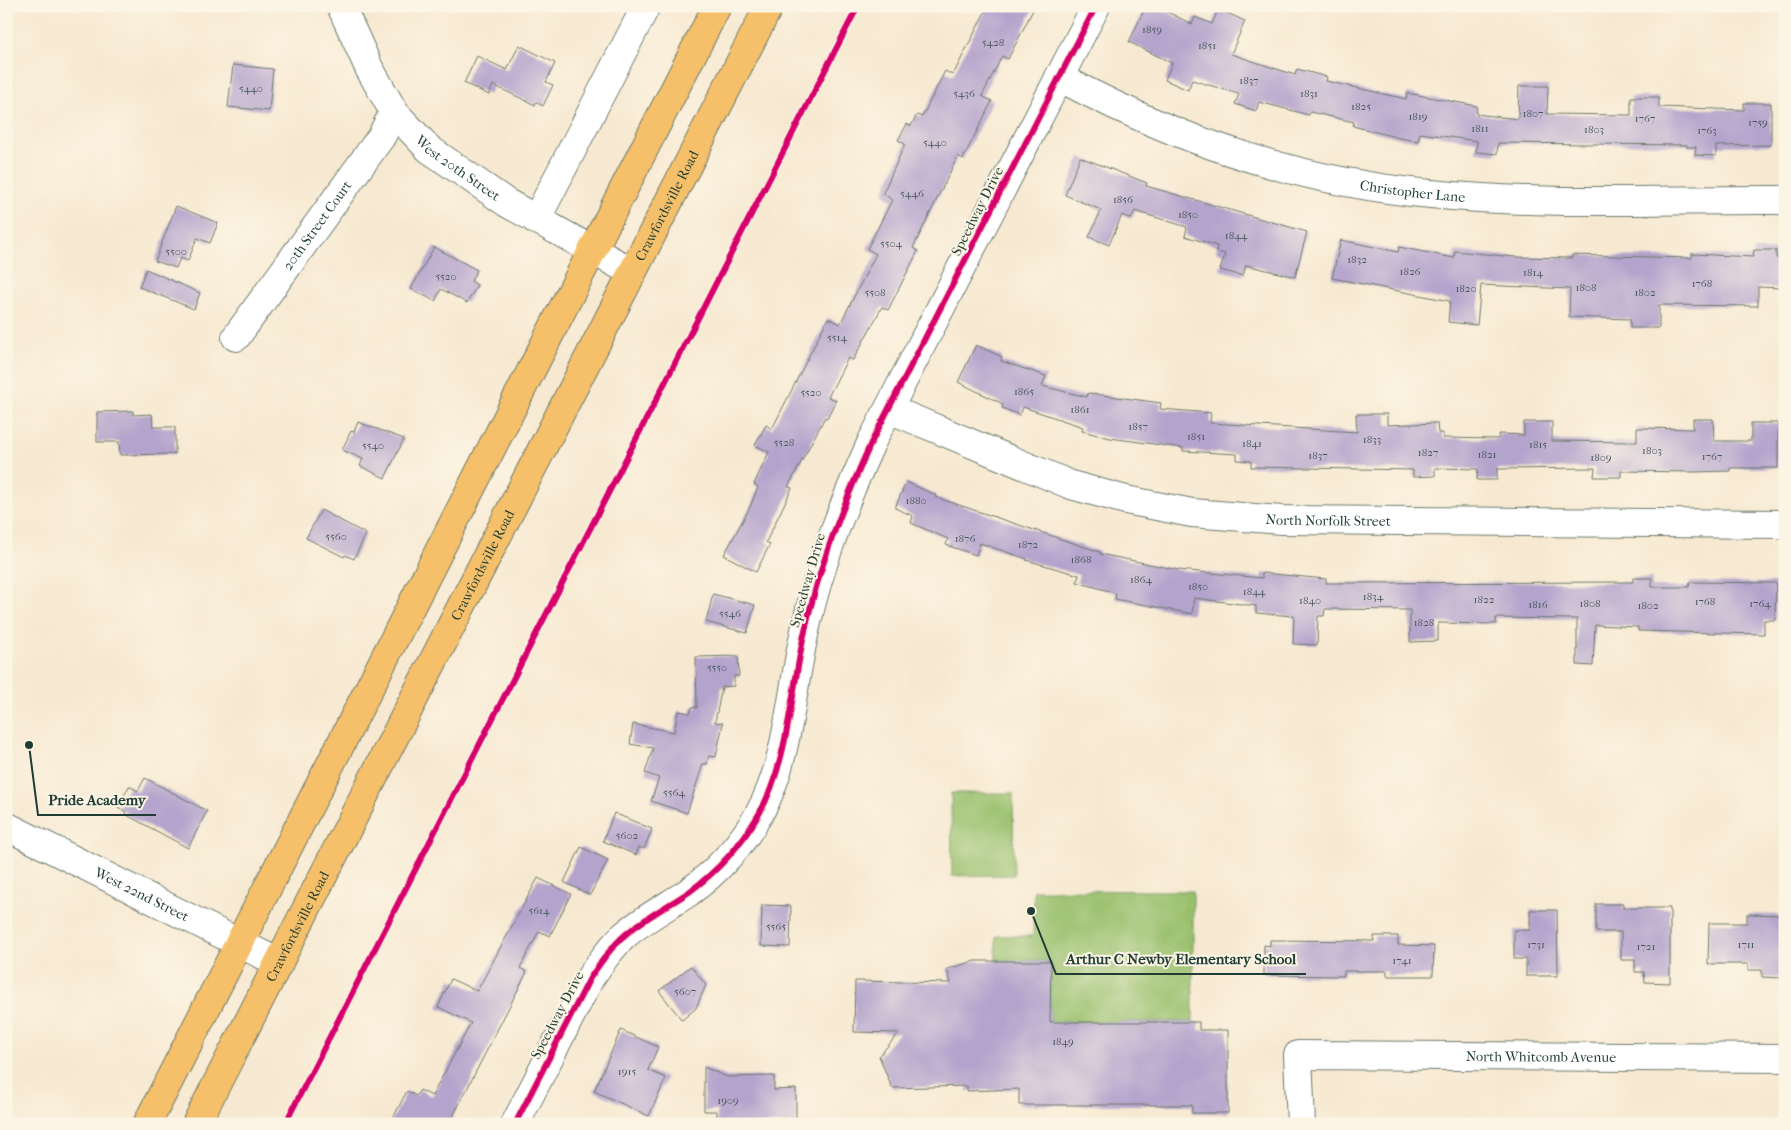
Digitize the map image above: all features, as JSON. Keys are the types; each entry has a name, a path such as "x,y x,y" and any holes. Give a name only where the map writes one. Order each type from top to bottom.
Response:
{"main road":[{"path":"147,1124 717,6"},
{"name":"Crawfordsville Road","path":"196,1124 769,6"}],"street":[{"name":"West 20th Street","path":"341,6 369,68 394,112 438,156 500,199 632,272"},
{"path":"536,220 646,6"},
{"name":"Speedway Drive","path":"524,1120 590,978 605,957 626,934 688,892 718,868 737,847 762,807 772,787 780,756 804,635 828,548 848,494 889,409 1096,6"},
{"name":"Christopher Lane","path":"1060,77 1152,122 1219,148 1282,167 1372,186 1429,194 1497,199 1785,200"},
{"name":"20th Street Court","path":"236,337 381,137 394,112"},
{"name":"North Norfolk Street","path":"889,409 1071,485 1126,500 1192,513 1282,520 1785,524"},
{"name":"West 22nd Street","path":"6,826 278,963"},
{"name":"North Whitcomb Avenue","path":"1301,1124 1298,1055 1785,1058"}],"green space":[{"path":"951,793 1013,793 1014,875 952,876"},
{"path":"1034,890 1193,891 1193,1022 1050,1022 1051,961 996,961 996,936 1033,936"}],"building":[{"path":"988,6 1035,6 1008,59 1002,56 982,96 992,101 963,159 958,156 913,248 918,251 888,310 882,307 853,360 848,358 828,397 836,400 788,487 792,488 766,542 770,544 756,572 724,555 751,505 758,487 754,484 769,452 755,445 766,425 772,429 828,318 840,324 876,254 867,249 892,200 883,193 905,144 898,140 907,124 911,126 917,115 922,117 945,71 953,75"},
{"path":"1146,6 1155,6 1192,24 1195,17 1212,24 1218,9 1245,21 1231,54 1295,75 1297,69 1327,77 1326,81 1406,99 1407,93 1477,106 1476,114 1518,119 1519,86 1548,86 1547,114 1631,115 1631,97 1659,97 1659,107 1744,110 1744,103 1771,103 1771,145 1716,146 1716,156 1695,155 1696,147 1687,147 1687,145 1498,143 1497,154 1476,152 1477,141 1420,133 1418,141 1399,138 1353,126 1354,122 1310,112 1309,115 1259,102 1256,111 1235,104 1239,94 1192,80 1188,90 1165,80 1172,63 1129,42"},
{"path":"519,45 555,63 546,82 553,85 543,106 536,102 535,105 493,85 489,95 464,83 477,56 507,70"},
{"path":"233,65 273,69 269,111 228,107"},
{"path":"1080,157 1147,183 1146,186 1307,232 1295,277 1246,265 1243,276 1220,270 1225,254 1216,252 1217,246 1185,236 1187,227 1135,211 1131,219 1122,215 1109,245 1089,237 1101,210 1065,195"},
{"path":"176,206 218,223 210,243 197,238 188,261 180,258 176,268 155,261"},
{"path":"1341,240 1398,252 1399,247 1454,258 1455,251 1515,257 1572,258 1572,255 1692,258 1692,254 1753,257 1754,250 1776,250 1776,258 1782,258 1782,288 1758,287 1758,306 1659,305 1659,328 1630,328 1630,319 1569,317 1570,289 1481,285 1477,325 1448,322 1450,301 1332,278"},
{"path":"434,247 477,270 471,281 477,285 467,303 441,289 435,301 411,289"},
{"path":"146,269 200,293 194,309 139,287"},
{"path":"976,345 1002,357 1001,361 1046,376 1042,386 1087,397 1088,393 1161,403 1160,409 1211,413 1210,423 1357,432 1356,414 1387,414 1387,425 1437,423 1438,433 1443,433 1443,438 1498,439 1499,434 1524,435 1524,422 1552,422 1552,441 1637,442 1637,428 1693,429 1693,419 1713,419 1714,441 1751,441 1751,423 1778,423 1778,468 1730,468 1730,471 1694,472 1621,471 1621,477 1594,477 1595,468 1497,469 1497,480 1477,480 1478,469 1435,468 1435,476 1413,477 1413,470 1251,467 1251,461 1237,460 1237,454 1183,451 1183,448 1110,438 1082,431 1083,427 1023,407 1020,415 1002,408 1003,404 958,382"},
{"path":"133,411 133,415 152,414 153,427 175,427 175,454 120,455 119,442 97,442 97,412"},
{"path":"358,422 404,439 385,478 360,466 363,459 342,450 351,431 354,432"},
{"path":"906,482 936,495 935,497 1100,552 1100,554 1179,570 1262,578 1262,573 1326,579 1326,583 1633,582 1633,578 1652,578 1652,587 1689,587 1690,582 1776,583 1775,620 1764,620 1764,634 1638,631 1638,627 1595,625 1593,666 1577,665 1577,619 1496,618 1496,624 1438,623 1438,641 1410,642 1410,610 1325,609 1324,616 1318,616 1317,645 1293,644 1294,616 1256,613 1256,606 1194,598 1192,614 1115,599 1116,593 1077,582 1079,575 1026,560 980,543 976,555 946,545 948,539 911,523 913,516 895,508"},
{"path":"321,510 366,534 354,559 345,555 344,557 306,538"},
{"path":"713,594 755,605 747,633 706,622"},
{"path":"738,656 739,676 734,676 734,686 722,687 715,722 723,723 716,757 709,756 707,764 703,764 687,813 651,801 659,778 645,773 653,748 630,744 633,724 674,732 678,711 690,713 692,707 697,708 696,657"},
{"path":"145,778 207,811 188,848 125,814 126,812 118,807 129,786 138,791"},
{"path":"614,813 652,829 644,849 639,847 636,855 603,841"},
{"path":"581,847 608,860 590,895 564,882"},
{"path":"538,878 571,894 550,936 539,931 520,968 527,972 449,1124 390,1124 407,1091 416,1096 420,1090 432,1096 471,1023 438,1007 451,979 477,991"},
{"path":"1596,904 1623,904 1623,908 1670,908 1670,983 1645,982 1644,972 1635,972 1635,960 1621,960 1621,932 1596,932"},
{"path":"762,905 791,906 790,947 761,946"},
{"path":"1530,910 1557,910 1558,976 1526,976 1526,959 1514,959 1514,930 1530,930"},
{"path":"1747,914 1783,915 1783,978 1762,977 1762,970 1748,970 1748,964 1708,964 1709,923 1747,923"},
{"path":"1374,936 1398,936 1398,945 1434,946 1433,976 1387,976 1387,971 1344,971 1344,976 1264,975 1264,945 1270,946 1270,940 1374,941"},
{"path":"975,961 1051,961 1050,1022 1199,1022 1199,1030 1228,1030 1228,1113 1192,1113 1192,1105 1019,1105 1019,1089 967,1091 967,1086 892,1088 879,1056 899,1033 854,1032 855,981 951,983 947,969"},
{"path":"691,966 706,985 696,1008 682,1020 659,991"},
{"path":"621,1030 658,1047 648,1070 666,1078 649,1116 594,1091"},
{"path":"704,1067 727,1077 774,1076 774,1090 796,1089 796,1124 717,1124 717,1111 704,1111"}],"cycle path":[{"path":"285,1124 858,6"},
{"path":"515,1124 590,978 607,954 633,928 689,892 710,875 737,847 759,814 769,794 783,750 804,635 816,585 832,537 851,490 871,443 1096,6"}],"place":[{"name":"Pride Academy","path":"29,745"},
{"name":"Arthur C Newby Elementary School","path":"1031,911"}]}
